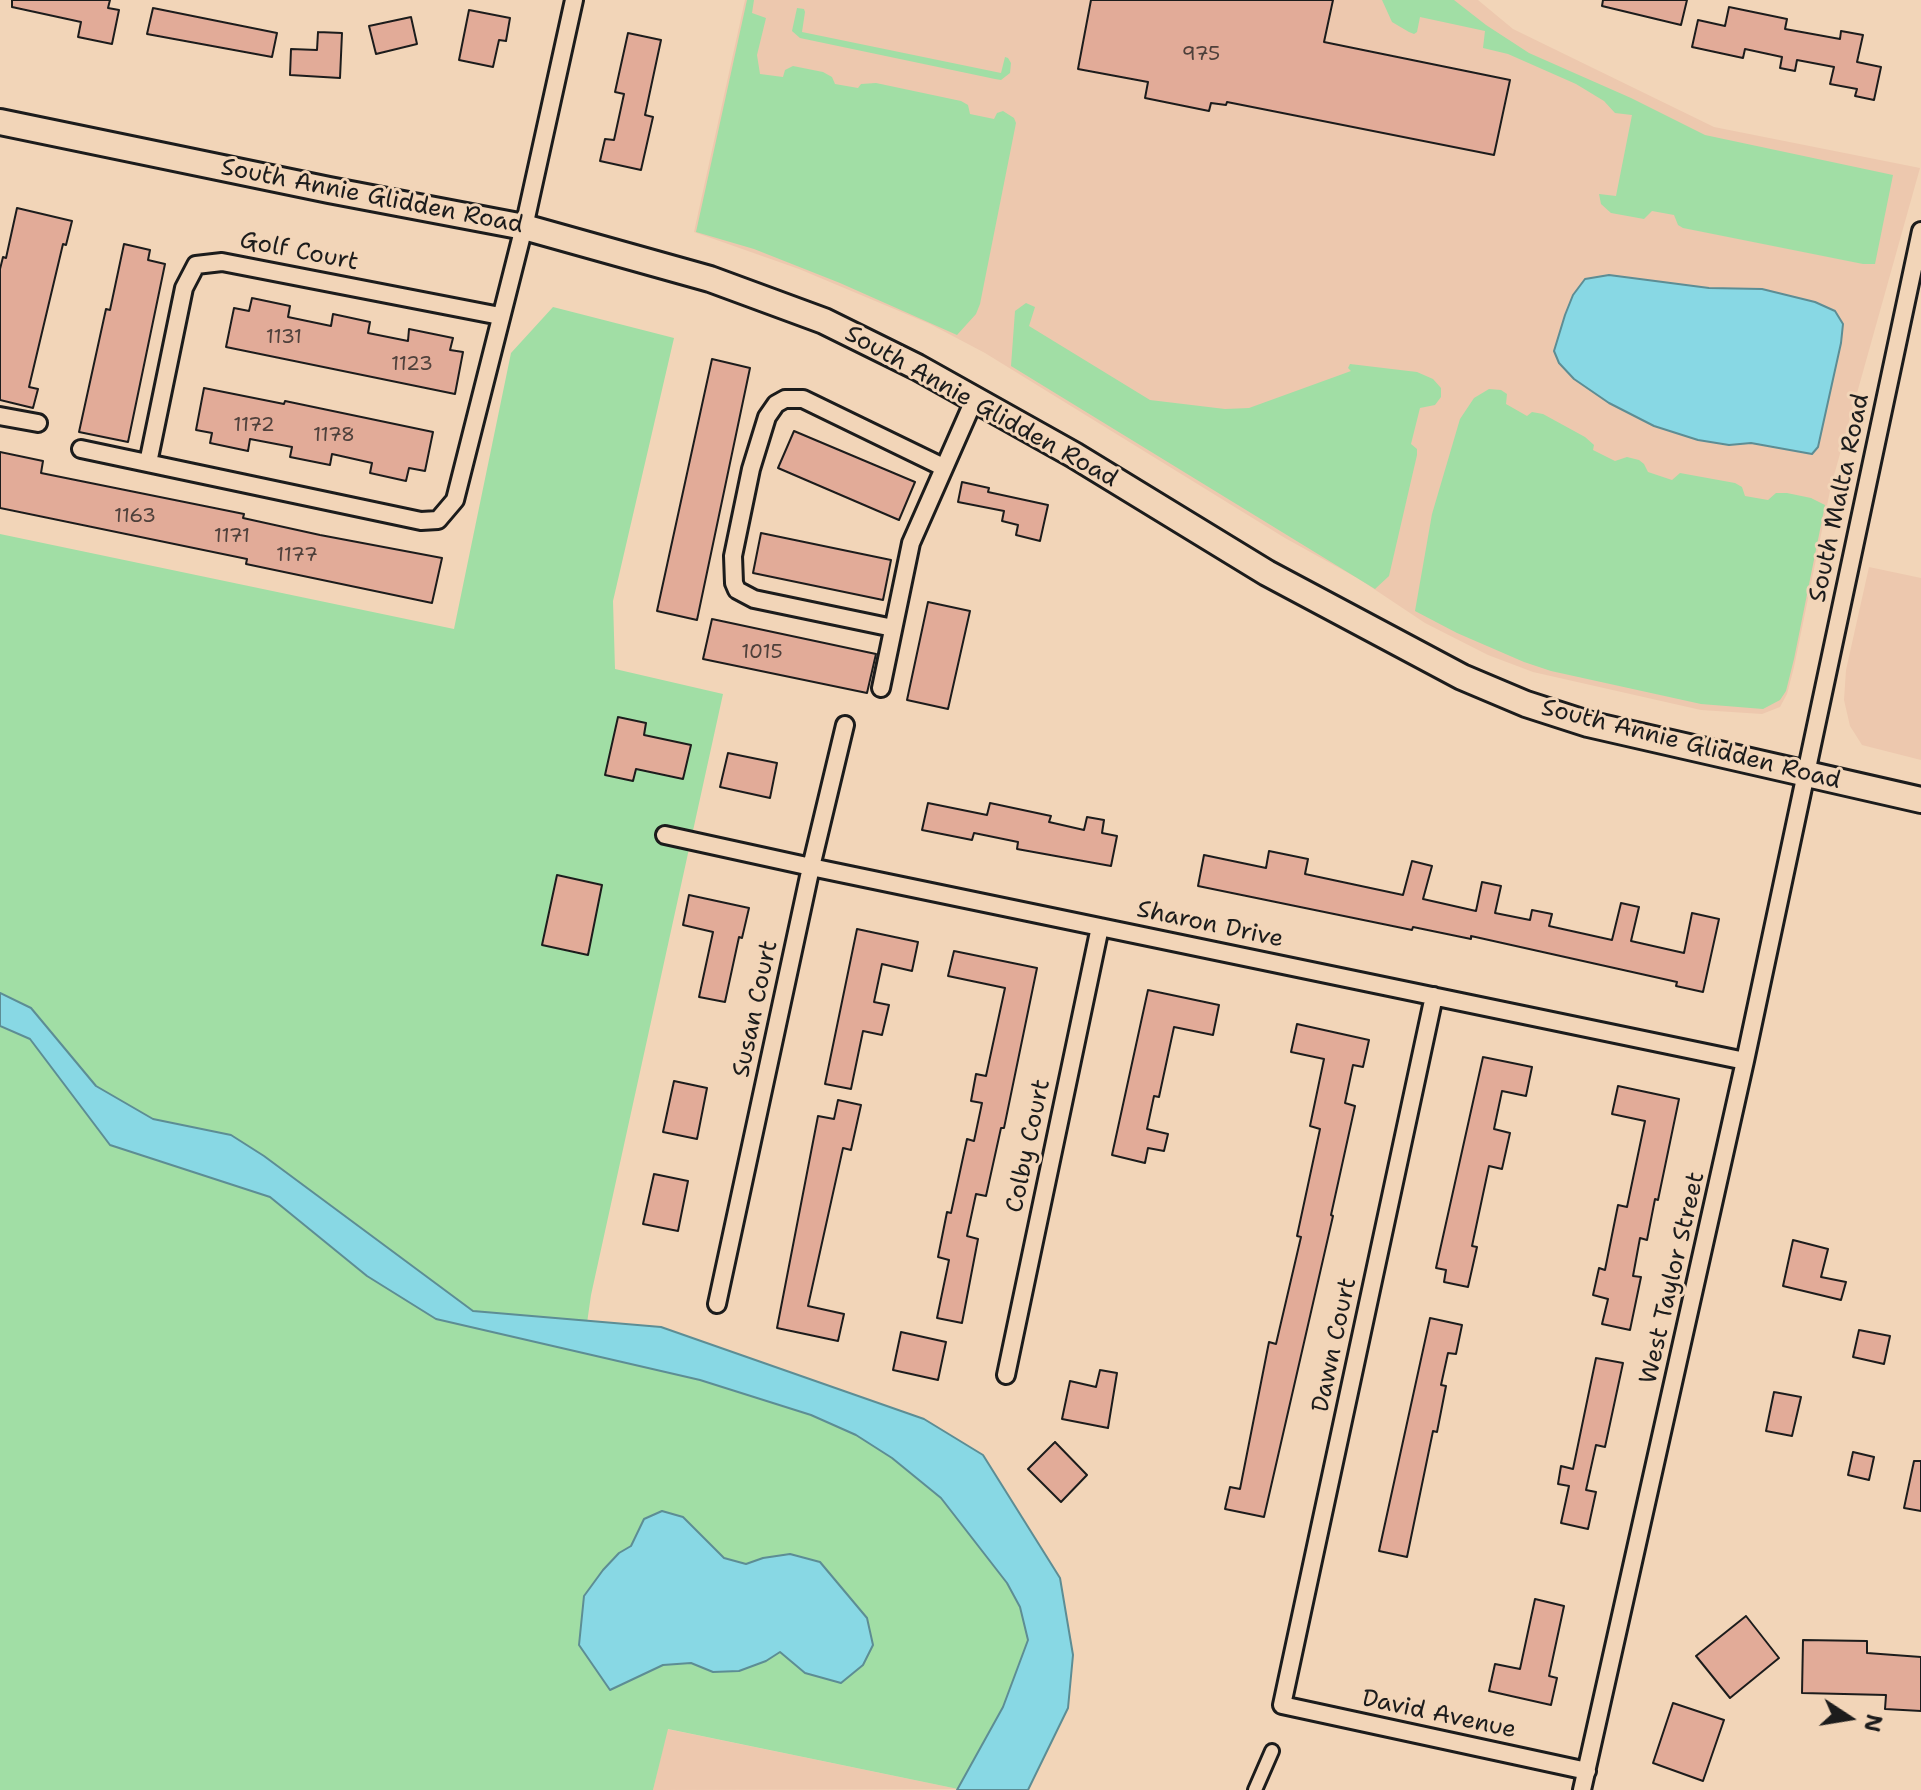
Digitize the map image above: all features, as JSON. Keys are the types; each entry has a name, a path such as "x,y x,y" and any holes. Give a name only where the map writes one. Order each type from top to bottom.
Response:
{"main road":[{"name":"South Annie Glidden Road","path":"0,122 524,227 710,279 824,321 975,398 1267,573 1462,677 1526,704 1588,724 1921,800"}],"street":[{"path":"81,449 421,521 438,520 455,500 524,227 574,0"},
{"name":"South Malta Road","path":"1807,775 1921,231"},
{"name":"Golf Court","path":"148,463 184,288 196,265 222,262 500,316"},
{"path":"881,688 911,543 975,398"},
{"path":"893,628 754,599 737,590 733,556 751,469 767,417 776,404 785,399 803,399 943,467"},
{"path":"0,416 38,423"},
{"name":"Susan Court","path":"717,1304 811,867 845,725"},
{"name":"West Taylor Street","path":"1582,1790 1807,775"},
{"name":"Sharon Drive","path":"665,835 1745,1061"},
{"name":"Colby Court","path":"1006,1375 1100,927"},
{"name":"Dawn Court","path":"1282,1705 1434,996"},
{"name":"David Avenue","path":"1282,1705 1587,1771"},
{"path":"1255,1790 1272,1751"}],"shaded area":[{"path":"745,0 1478,0 1513,29 1714,127 1920,168 1831,486 1794,667 1780,707 1762,714 1701,710 1533,672 1488,655 1425,623 1359,579 1285,538 985,353 930,324 799,269 694,232"},
{"path":"1869,567 1921,578 1921,760 1862,745 1850,726 1844,700 1846,670"},
{"path":"667,1729 958,1789 653,1790"}],"green space":[{"path":"747,0 754,0 752,13 766,18 757,55 760,74 783,77 785,70 793,66 823,72 832,77 835,84 858,88 861,84 876,83 961,101 968,105 970,114 994,119 997,113 1003,111 1014,118 1016,123 980,304 976,314 957,335 754,249 696,232"},
{"path":"1382,0 1454,0 1529,53 1705,135 1893,175 1875,264 1683,228 1678,225 1674,215 1652,211 1644,219 1611,213 1601,204 1599,194 1616,196 1632,115 1615,113 1604,101 1576,84 1508,54 1483,48 1485,31 1420,17 1417,32 1409,32 1392,22"},
{"path":"797,8 805,12 802,32 1001,73 1005,57 1011,63 1010,73 1001,80 995,79 800,38 792,31"},
{"path":"1026,303 1035,307 1029,326 1150,400 1225,409 1249,408 1351,371 1348,368 1350,364 1417,372 1433,379 1441,388 1441,397 1435,405 1420,408 1411,444 1417,449 1417,455 1389,576 1375,589 1011,366 1015,311"},
{"path":"553,307 674,338 613,601 615,669 723,694 591,1295 583,1351 700,1380 811,1415 856,1435 892,1458 941,1498 1007,1583 1020,1607 1028,1641 1020,1667 1003,1707 958,1789 668,1729 653,1790 0,1790 0,534 454,629 511,353"},
{"path":"1489,389 1507,394 1506,404 1527,416 1532,412 1543,414 1585,437 1594,445 1593,450 1615,461 1627,457 1639,460 1648,472 1672,480 1680,473 1735,483 1742,487 1745,496 1768,500 1776,493 1787,493 1811,498 1825,505 1794,659 1786,691 1780,700 1763,709 1701,704 1551,671 1457,633 1415,611 1432,514 1460,419 1474,398"}],"water":[{"path":"1609,275 1709,288 1762,289 1815,302 1835,311 1843,324 1841,343 1818,447 1812,454 1751,443 1729,445 1698,440 1654,426 1609,403 1574,379 1559,363 1554,351 1565,315 1573,295 1585,279"},
{"path":"0,993 31,1008 96,1086 153,1119 231,1135 264,1156 473,1311 661,1327 924,1419 983,1455 1060,1578 1073,1655 1068,1708 1028,1790 957,1790 1003,1707 1028,1640 1020,1607 1007,1583 941,1498 892,1458 856,1435 811,1415 700,1380 436,1319 367,1276 270,1197 110,1145 30,1039 0,1026"},
{"path":"662,1511 683,1517 724,1558 746,1564 790,1554 820,1562 867,1618 873,1645 863,1665 841,1683 805,1673 780,1652 739,1671 713,1672 691,1663 663,1665 610,1690 579,1645 584,1596 603,1570 619,1553 631,1546 644,1519"}],"building":[{"path":"12,0 110,0 108,8 119,10 112,44 78,37 81,22 12,7"},
{"path":"1091,0 1333,0 1324,42 1510,80 1494,155 1227,102 1226,105 1211,103 1209,111 1145,98 1148,82 1078,69"},
{"path":"1603,0 1687,0 1681,25 1602,6"},
{"path":"1729,7 1787,19 1785,29 1840,39 1841,31 1863,35 1857,62 1881,67 1874,100 1855,96 1857,89 1830,84 1834,67 1797,60 1795,71 1780,68 1782,57 1745,49 1743,58 1692,47 1698,20 1725,26"},
{"path":"153,8 277,33 272,57 147,34"},
{"path":"469,10 510,18 506,41 499,40 493,67 459,60"},
{"path":"411,17 417,44 376,54 369,26"},
{"path":"318,32 342,33 340,78 290,75 291,49 317,50"},
{"path":"628,33 661,40 645,115 653,117 641,170 600,161 605,139 614,140 624,94 615,92"},
{"path":"17,208 72,221 66,245 63,244 29,387 38,389 33,408 0,400 0,269 3,257 6,258"},
{"path":"124,244 150,250 148,260 165,264 128,442 79,432"},
{"path":"252,298 290,306 288,317 331,326 333,314 370,322 368,333 408,341 409,329 453,338 450,350 463,352 455,394 226,347 234,308 249,311"},
{"path":"712,359 750,368 697,620 657,611"},
{"path":"204,388 284,404 285,401 433,432 425,471 409,468 406,481 370,473 372,463 332,454 330,465 290,457 292,447 250,439 248,451 210,443 212,433 196,430"},
{"path":"794,431 915,482 899,520 778,468"},
{"path":"0,452 43,461 41,473 244,514 243,518 320,535 442,558 432,603 246,564 247,559 0,508"},
{"path":"962,482 989,488 988,492 1048,505 1040,541 1016,535 1018,525 1002,521 1004,511 958,502"},
{"path":"761,533 891,560 883,600 753,573"},
{"path":"928,602 970,611 948,709 907,700"},
{"path":"712,619 876,654 867,693 703,659"},
{"path":"618,717 646,723 644,735 691,745 683,779 636,769 633,781 605,775"},
{"path":"728,753 777,763 770,798 720,787"},
{"path":"928,803 987,815 990,803 1051,816 1049,822 1084,830 1087,817 1104,820 1102,833 1117,836 1111,866 1017,849 1018,842 974,833 972,840 922,830"},
{"path":"1269,851 1308,859 1305,874 1403,895 1412,861 1432,866 1423,899 1476,911 1482,882 1501,886 1495,913 1530,920 1532,910 1552,914 1549,926 1612,940 1621,903 1639,907 1631,941 1684,953 1692,913 1719,919 1703,992 1676,986 1677,982 1471,936 1471,939 1413,927 1412,930 1198,886 1204,855 1266,868"},
{"path":"557,875 602,885 588,955 542,945"},
{"path":"689,895 749,908 742,938 739,937 725,1002 699,997 713,932 683,925"},
{"path":"857,929 918,942 912,971 882,964 874,1002 889,1005 882,1035 863,1031 851,1089 825,1084"},
{"path":"954,951 1037,968 1004,1128 1001,1128 986,1196 976,1194 967,1236 978,1239 962,1323 937,1318 949,1260 938,1257 967,1139 974,1141 982,1103 971,1101 976,1074 986,1076 1005,988 948,976"},
{"path":"1148,990 1219,1005 1213,1035 1174,1027 1159,1097 1154,1096 1147,1129 1168,1134 1164,1151 1148,1148 1145,1163 1112,1155"},
{"path":"1297,1024 1369,1040 1363,1067 1353,1065 1345,1103 1355,1106 1264,1517 1225,1509 1230,1487 1240,1489 1269,1342 1276,1344 1301,1237 1297,1236 1320,1129 1310,1126 1324,1059 1291,1052"},
{"path":"1483,1057 1532,1067 1526,1096 1502,1091 1494,1129 1510,1133 1502,1169 1489,1166 1472,1246 1477,1247 1468,1287 1444,1282 1446,1270 1436,1268"},
{"path":"674,1081 707,1088 697,1139 663,1132"},
{"path":"1618,1086 1679,1099 1647,1240 1640,1238 1633,1276 1641,1277 1630,1330 1602,1324 1608,1299 1593,1295 1599,1268 1605,1270 1618,1205 1627,1207 1645,1121 1612,1114"},
{"path":"838,1100 861,1105 851,1150 843,1148 808,1306 844,1314 838,1341 777,1328 818,1116 834,1119"},
{"path":"654,1174 688,1181 678,1231 643,1224"},
{"path":"1793,1240 1828,1249 1821,1277 1846,1282 1841,1300 1783,1286"},
{"path":"1430,1318 1462,1325 1456,1354 1448,1353 1441,1385 1446,1386 1437,1432 1433,1431 1407,1557 1379,1551"},
{"path":"1859,1330 1890,1336 1884,1364 1853,1357"},
{"path":"901,1332 946,1342 938,1380 893,1370"},
{"path":"1596,1358 1623,1363 1605,1447 1596,1445 1586,1490 1596,1492 1588,1529 1561,1523 1569,1486 1558,1484 1561,1466 1573,1469"},
{"path":"1100,1370 1117,1373 1108,1428 1062,1419 1070,1381 1096,1387"},
{"path":"1774,1392 1801,1397 1792,1436 1766,1431"},
{"path":"1055,1442 1087,1475 1061,1502 1028,1469"},
{"path":"1853,1452 1874,1457 1869,1480 1848,1475"},
{"path":"1914,1461 1921,1461 1921,1511 1904,1508"},
{"path":"1535,1599 1564,1606 1549,1676 1557,1678 1551,1705 1489,1691 1495,1664 1520,1669"},
{"path":"1746,1616 1779,1658 1730,1698 1696,1656"},
{"path":"1803,1640 1867,1641 1867,1653 1921,1657 1921,1711 1885,1709 1886,1695 1802,1693"},
{"path":"1673,1703 1724,1720 1703,1781 1653,1763"}]}
